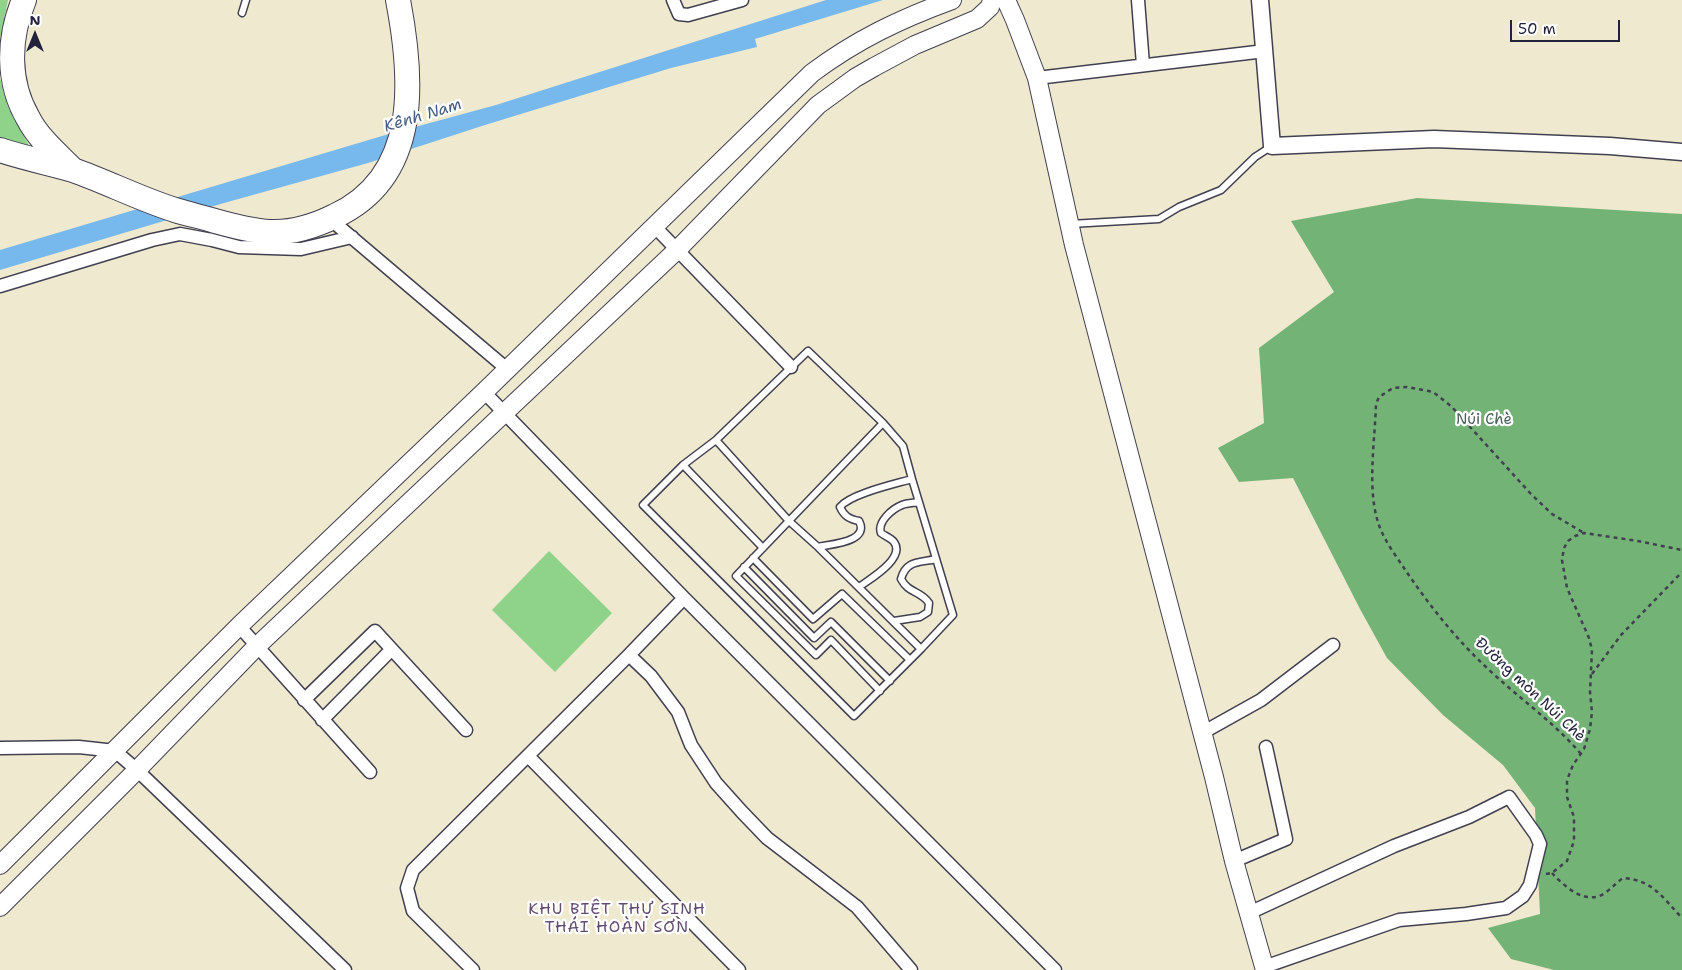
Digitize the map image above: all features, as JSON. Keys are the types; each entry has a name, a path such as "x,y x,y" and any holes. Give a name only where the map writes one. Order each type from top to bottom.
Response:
{"highway":[{"path":"24,0 13,39 12,66 18,98 28,119 46,143 73,170"},
{"path":"0,150 73,170 174,210 225,224 271,232 303,229 330,219 355,206 380,183 391,164 401,138 407,111 408,68 398,0"}],"main road":[{"path":"0,865 239,626 484,392 812,73 858,41 952,0"},
{"path":"0,908 138,770 256,647 677,250 818,105 855,78 874,67 916,45 977,19 990,7 992,0"},
{"path":"1006,0 1016,20 1037,78 1069,224 1214,777 1234,861 1264,968"}],"street":[{"path":"673,0 678,14 688,15 742,0"},
{"path":"1138,0 1143,65"},
{"path":"1260,0 1272,146 1434,139 1610,146 1682,152"},
{"path":"1037,78 1265,52"},
{"path":"330,219 507,369"},
{"path":"654,226 791,367"},
{"path":"0,286 152,240 180,234 239,247 301,249 352,237"},
{"path":"484,392 684,598 1054,970"},
{"path":"473,970 413,910 407,888 413,870 684,598"},
{"path":"239,626 370,772"},
{"path":"304,700 375,632 466,730"},
{"path":"1202,733 1261,700 1333,645"},
{"path":"322,720 391,650"},
{"path":"629,655 651,676 678,712 691,745 716,783 767,838 857,907 910,970"},
{"path":"0,748 79,747 115,751 138,770 345,970"},
{"path":"1234,861 1286,839 1266,747"},
{"path":"528,756 739,970"},
{"path":"1248,913 1394,846 1469,817 1509,797 1536,835 1540,844 1530,885 1523,896 1506,908 1466,914 1399,920 1264,968"}],"lane":[{"path":"242,13 246,0"},
{"path":"1069,224 1159,219 1179,207 1221,190 1255,157 1272,146"},
{"path":"808,351 903,446 953,615 854,716 643,505 683,465 716,440 791,367 808,351"},
{"path":"880,691 832,640 816,655 736,576 883,424"},
{"path":"716,440 789,521 818,547 921,649"},
{"path":"683,465 763,548"},
{"path":"818,547 859,536 861,526 859,521 851,519 844,514 840,507 844,502 874,490 912,479"},
{"path":"859,588 880,572 896,555 895,543 880,533 879,529 882,522 902,505 919,502"},
{"path":"753,558 813,619 842,594 910,660"},
{"path":"894,621 920,617 928,612 929,602 925,596 906,588 901,579 903,570 909,565 936,559"},
{"path":"744,568 814,638 830,622 890,681"}],"path":[{"name":"Đường mòn Núi Chè","path":"1581,754 1561,731 1485,666 1436,611 1390,548 1378,522 1373,490 1372,466 1376,404 1379,397 1393,388 1407,387 1433,392 1451,406 1531,494 1552,514 1584,533 1682,550"},
{"name":"Đường mòn Núi Chè","path":"1552,873 1568,861 1574,841 1574,817 1568,797 1567,780 1573,765 1584,749 1591,721 1592,650 1589,638 1568,588 1562,560 1564,548 1568,541 1584,533"},
{"path":"1591,676 1621,635 1682,572"},
{"path":"1532,877 1552,873 1561,882 1584,897 1596,897 1605,893 1623,878 1637,879 1662,894 1682,918"}],"green space":[{"path":"0,0 8,0 0,38"},
{"path":"0,78 9,107 32,151 0,141"},
{"name":"Núi Chè","path":"1417,198 1682,214 1682,970 1554,970 1511,959 1488,928 1540,914 1535,808 1503,765 1443,715 1387,658 1293,478 1239,482 1218,448 1264,423 1259,348 1334,292 1291,221"},
{"path":"549,551 612,613 555,672 492,610"}],"water":[{"name":"Kênh Nam","path":"826,0 883,0 755,39 757,47 671,68 368,163 224,203 0,270 0,250 382,136 496,105"}],"district":[{"name":"KHU BIỆT THỰ SINH THÁI HOÀN SƠN","path":"617,919"}]}
